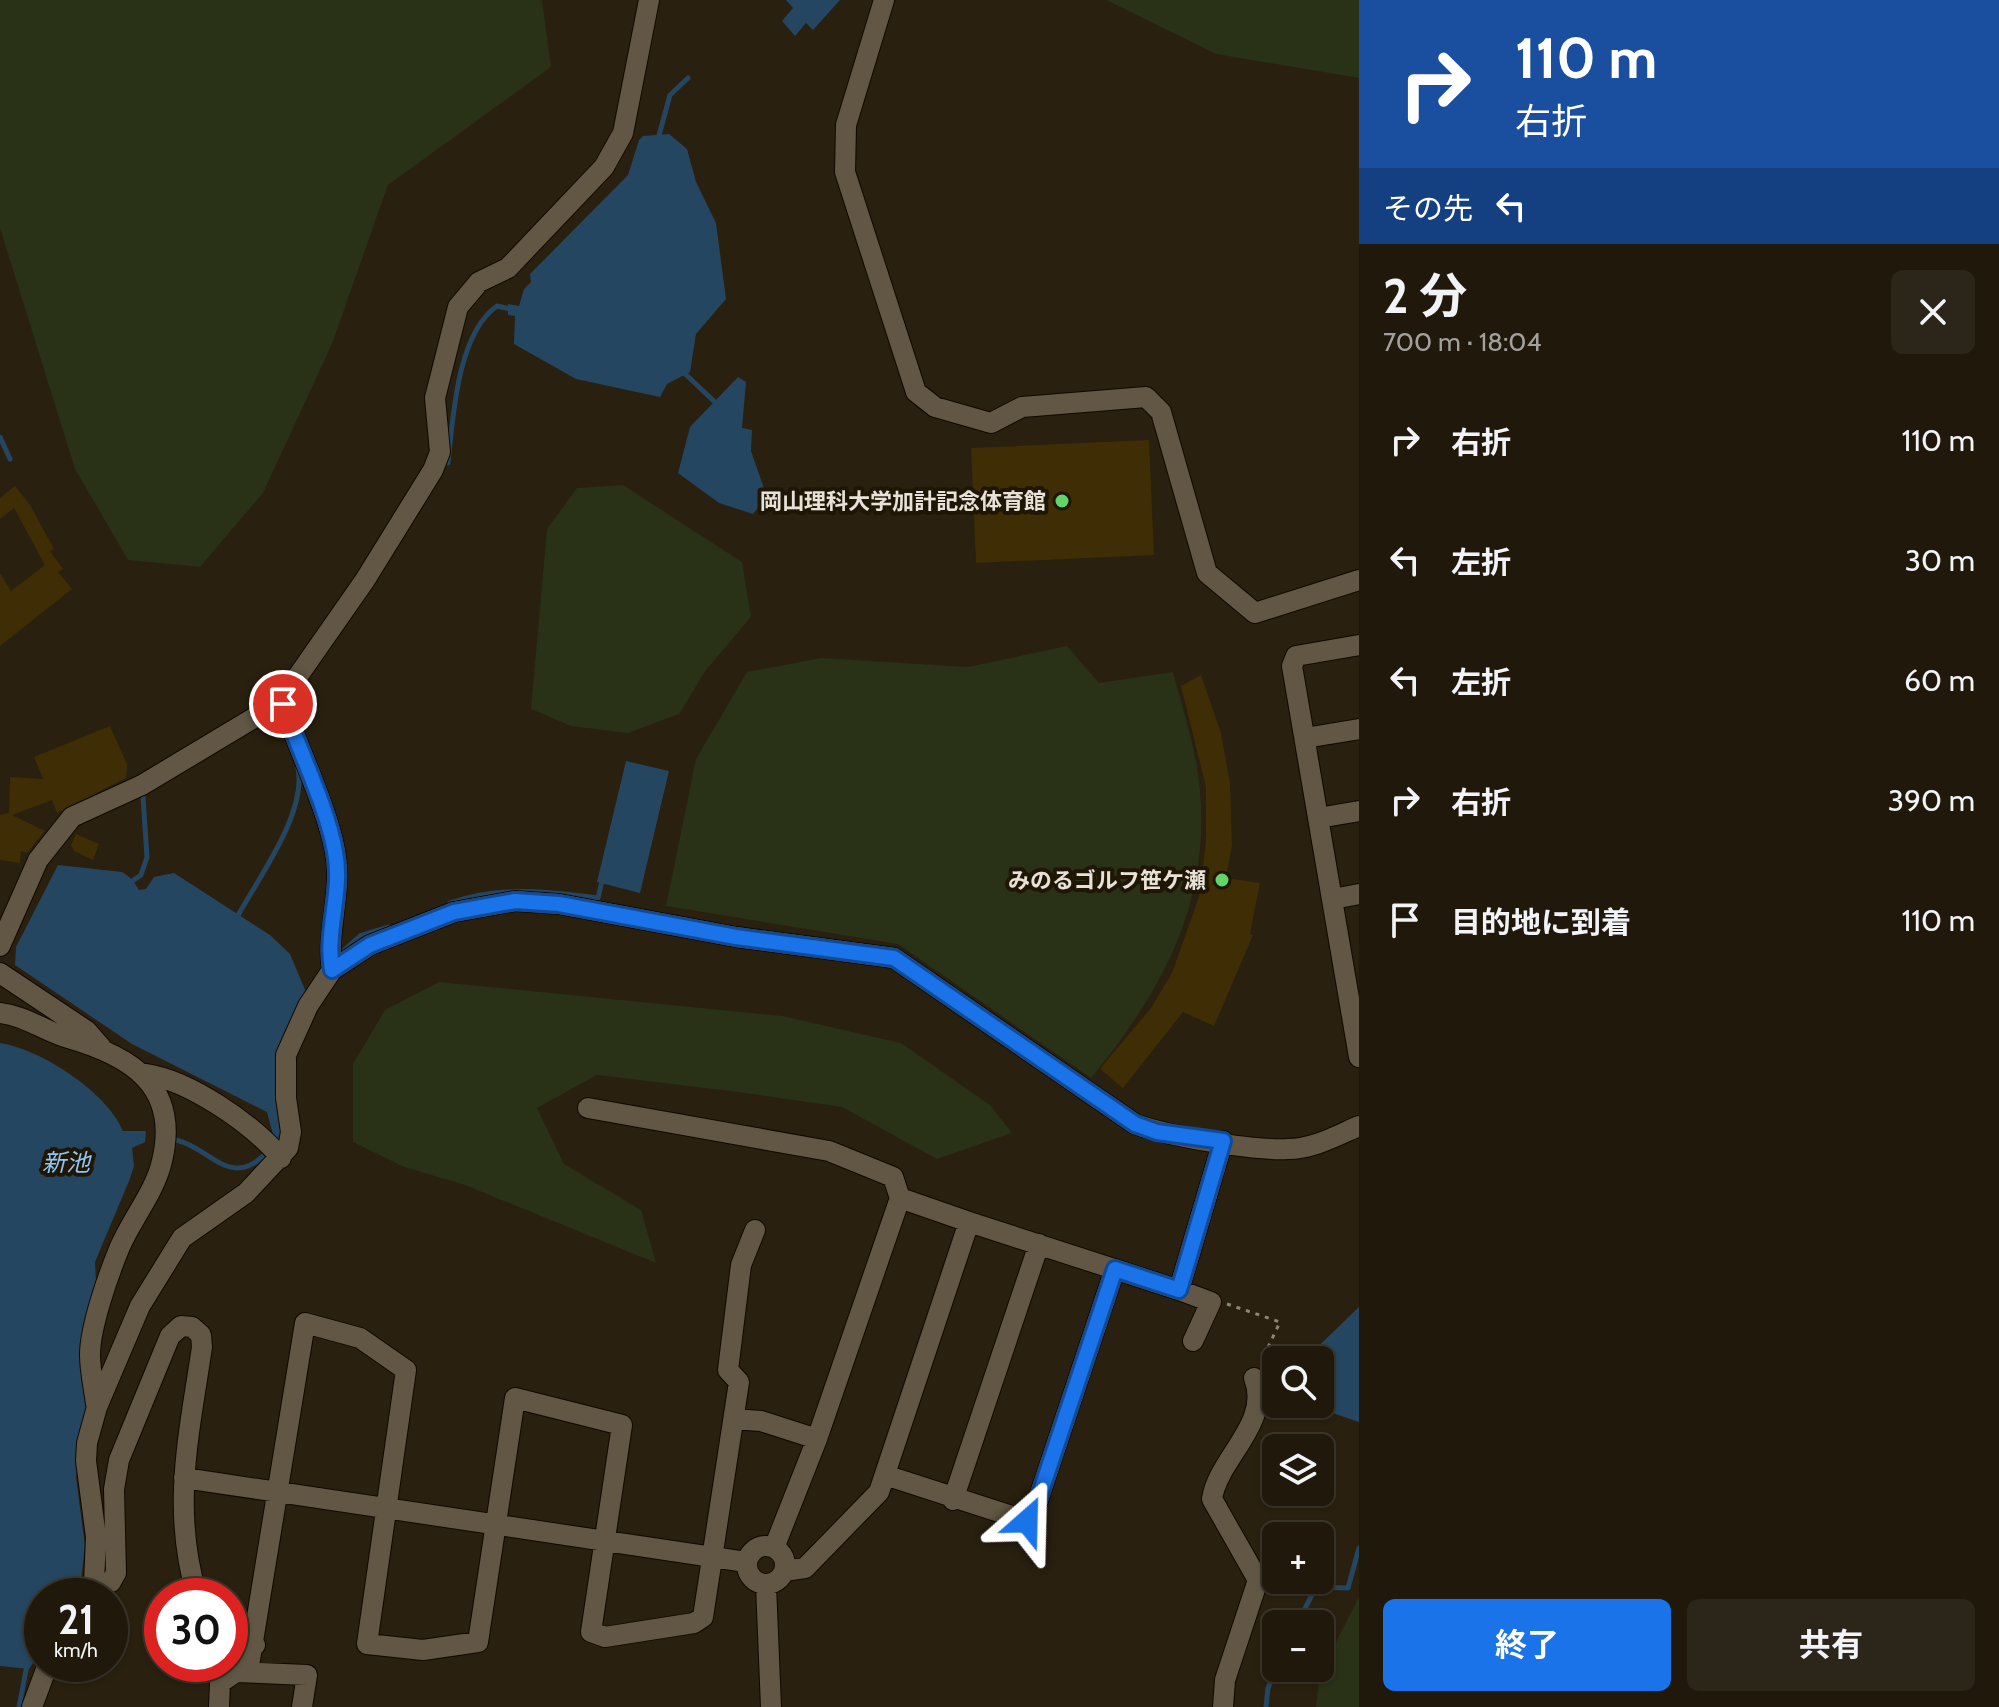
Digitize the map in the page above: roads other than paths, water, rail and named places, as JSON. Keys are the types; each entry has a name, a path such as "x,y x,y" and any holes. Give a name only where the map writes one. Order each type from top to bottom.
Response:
{"street":[{"path":"0,946 38,860 72,817 142,785 267,710 283,704 299,673 365,580 433,470 440,452 435,398 458,307 479,282 508,268 580,196 604,167 623,133 649,0"},
{"path":"884,0 846,125 845,172 916,392 935,407 991,423 1022,407 1146,397 1161,412 1207,573 1255,613 1359,580"},
{"path":"1359,645 1296,656 1292,666 1333,899 1352,978 1359,1057"},
{"path":"283,704 336,852 336,907 329,955 332,970"},
{"path":"1305,738 1359,729"},
{"path":"1318,818 1359,811"},
{"path":"1333,899 1359,894"},
{"path":"91,1578 96,1537 86,1461 97,1407 140,1306 182,1238 246,1193 275,1151 288,1148 291,1132 286,1098 286,1055 308,1006 332,970 370,945 454,912 515,901 559,904 736,937 894,958 1135,1124 1157,1132 1287,1150 1312,1146 1359,1126"},
{"path":"0,973 87,1031 101,1047"},
{"path":"0,1013 20,1015 62,1036 101,1047 145,1074 166,1077 259,1133 275,1151"},
{"path":"97,1407 90,1356 92,1338 119,1250 162,1163 165,1113 145,1074"},
{"path":"588,1108 829,1151 893,1177 900,1198 817,1439 774,1548"},
{"path":"1179,1290 1223,1141"},
{"path":"900,1198 1211,1302 1193,1341"},
{"path":"784,1571 805,1568 879,1492 969,1222"},
{"path":"302,1707 307,1675 248,1672 255,1645 305,1323 360,1338 406,1370 367,1644 423,1650 478,1642 515,1398 622,1425 591,1632 605,1637 694,1623 703,1617 739,1382 728,1370 741,1265 755,1230"},
{"path":"953,1500 1039,1244"},
{"path":"885,1475 1017,1521 1027,1521 1033,1515 1115,1269"},
{"path":"113,1578 116,1573 114,1489 119,1460 170,1336 181,1326 192,1327 201,1335 202,1347 181,1518 193,1578"},
{"path":"1223,1707 1225,1680 1258,1580 1212,1499 1220,1475 1249,1429 1258,1389 1254,1378"},
{"path":"734,1419 761,1421 817,1439"},
{"path":"184,1478 746,1562"},
{"path":"757,1548 774,1548 785,1560 784,1571 778,1581 766,1585 751,1578 746,1562 757,1548"},
{"path":"766,1585 771,1707"},
{"path":"248,1642 255,1645"},
{"path":"32,1707 41,1682"},
{"path":"219,1707 221,1682"}],"water":[{"path":"786,0 840,0 813,30 806,23 795,36 782,21 793,8"},
{"path":"669,134 687,149 696,182 716,223 726,299 696,334 690,372 667,384 660,397 576,379 514,344 515,316 508,315 508,304 519,306 524,289 531,282 530,274 628,175 639,140 643,136"},
{"path":"738,377 746,382 742,428 752,430 751,451 767,497 753,514 719,503 678,473 690,427"},
{"path":"626,761 669,771 640,893 597,882"},
{"path":"58,865 122,872 132,879 139,890 146,889 154,877 174,873 270,935 290,954 306,992 280,1056 285,1142 274,1138 267,1112 132,1044 15,965 16,947"},
{"name":"新池","path":"0,1043 34,1054 71,1075 103,1102 123,1131 146,1131 145,1142 132,1148 134,1166 95,1262 96,1282 81,1359 86,1412 76,1477 85,1546 81,1578 24,1578 24,1668 0,1666"},
{"path":"1359,1307 1359,1422 1334,1414 1334,1346 1319,1346"}],"waterway":[{"path":"658,139 670,95 688,78"},
{"path":"448,463 459,378 473,336 497,306 515,310"},
{"path":"681,370 717,404"},
{"path":"0,437 10,459"},
{"path":"236,919 288,825 299,786 298,768"},
{"path":"128,884 141,875 147,857 143,797"},
{"path":"450,903 505,892 598,898 602,881"},
{"path":"341,953 360,936 389,927"},
{"path":"169,1139 183,1142 231,1167 242,1168 255,1163 269,1150"},
{"path":"1304,1610 1316,1587 1348,1588 1359,1548"},
{"path":"19,1707 24,1681"},
{"path":"1266,1707 1271,1682"}],"place":[{"name":"岡山理科大学加計記念体育館","path":"1062,501"},
{"name":"みのるゴルフ笹ケ瀬","path":"1222,880"}]}
